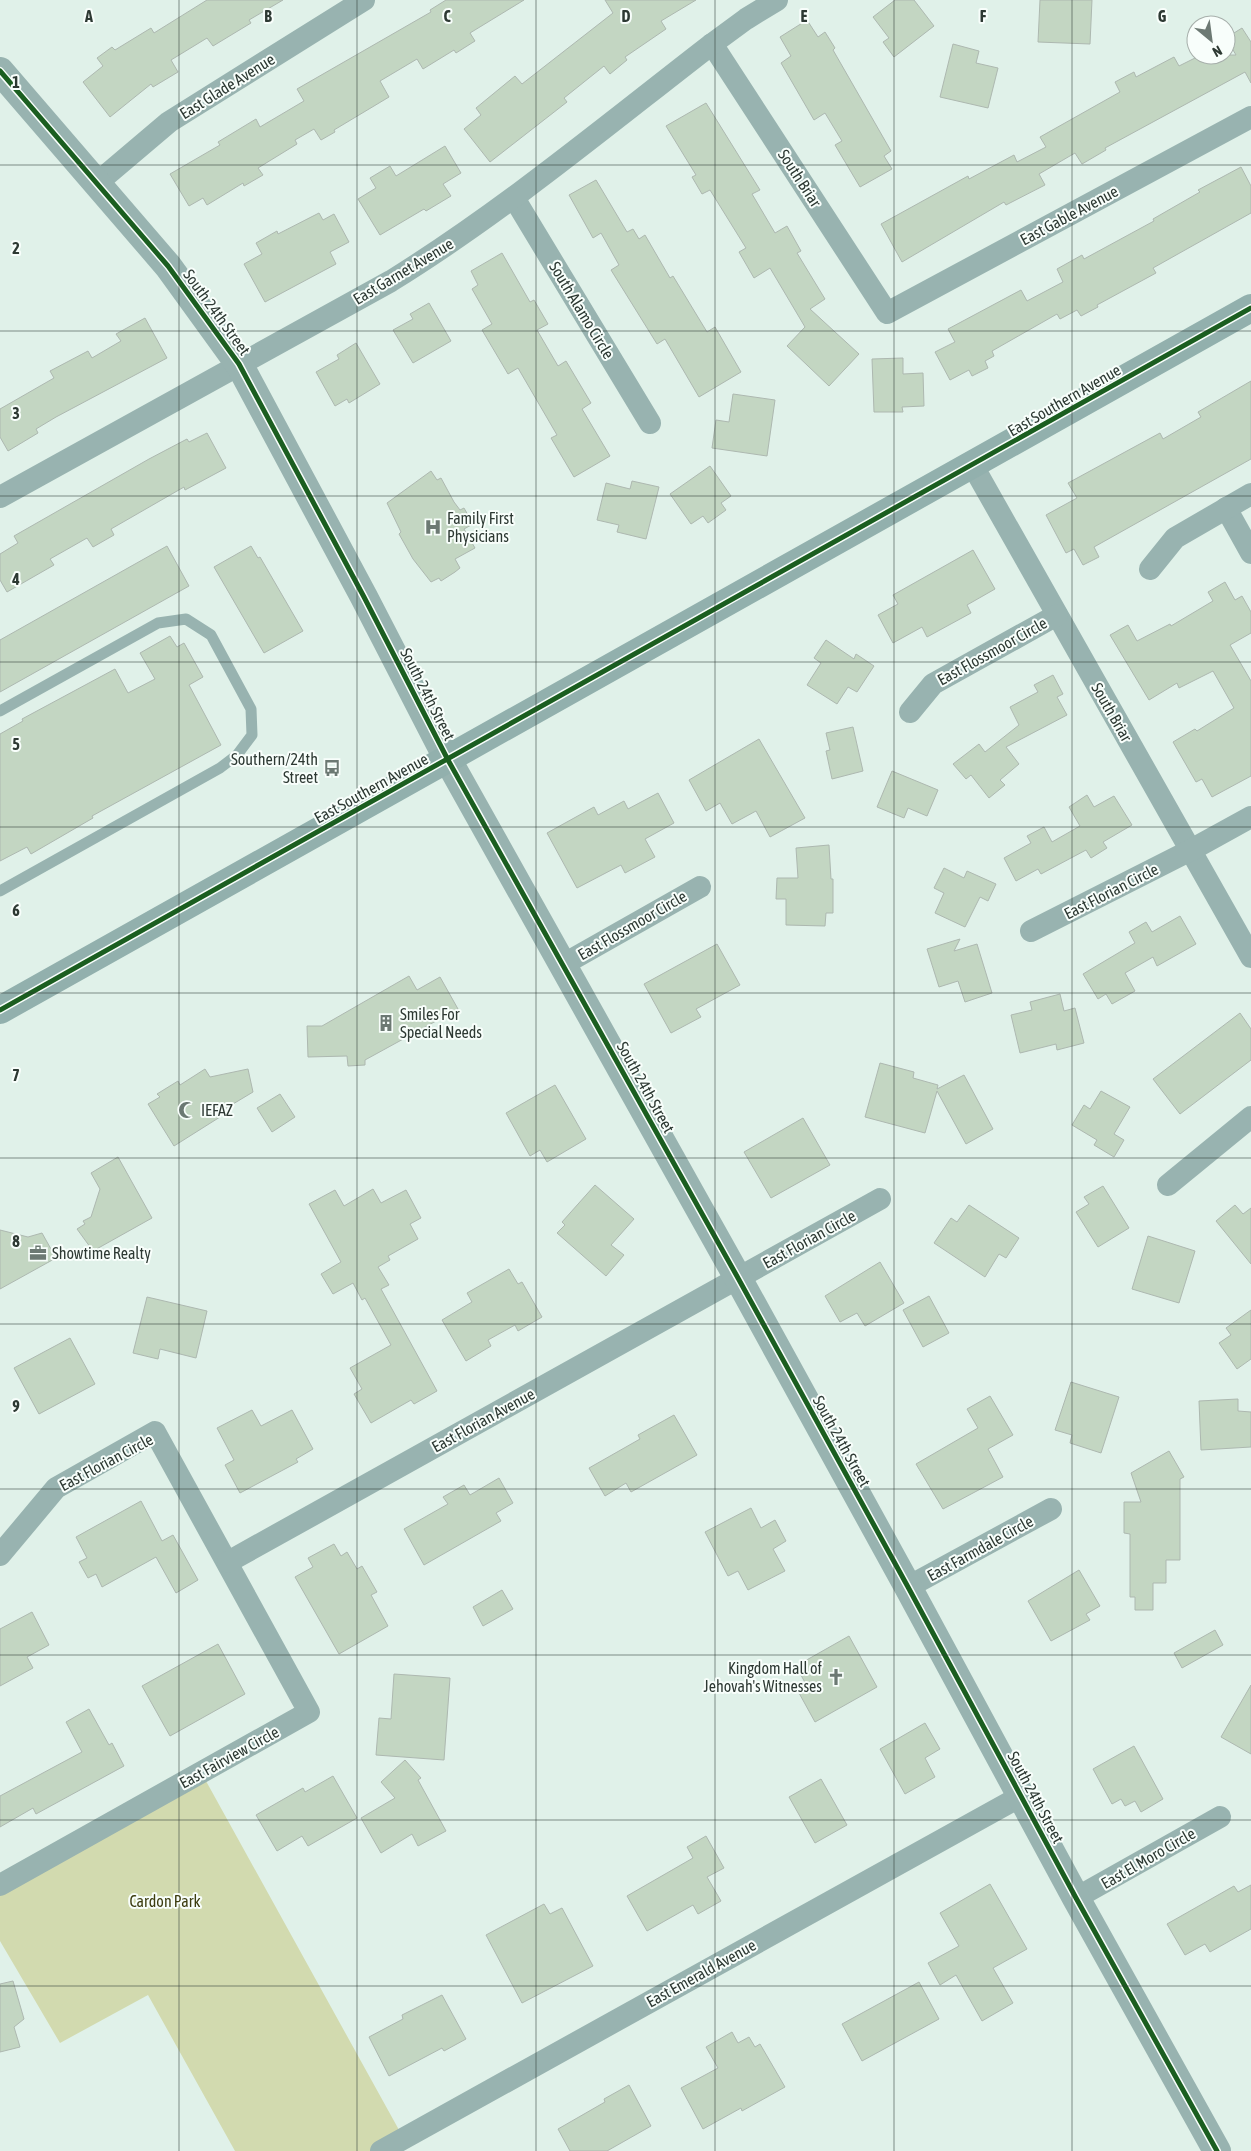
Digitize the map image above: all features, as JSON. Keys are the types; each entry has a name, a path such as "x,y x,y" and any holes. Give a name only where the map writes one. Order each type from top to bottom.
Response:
{"main road":[{"name":"East Southern Avenue","path":"0,1010 1251,308"}],"street":[{"name":"East Glade Avenue","path":"97,184 169,122 364,0"},
{"name":"East Garnet Avenue","path":"0,497 391,281 452,244 712,44 746,19 777,0"},
{"name":"South Briar","path":"712,44 887,313"},
{"name":"South 24th Street","path":"0,71 168,266 239,364 364,597 448,760 564,964 738,1278 1076,1898 1217,2151"},
{"name":"East Gable Avenue","path":"887,313 1251,117"},
{"name":"South Alamo Circle","path":"514,198 650,423"},
{"name":"South Briar","path":"972,466 1251,957"},
{"path":"1150,569 1175,538 1251,494"},
{"path":"1226,508 1251,553"},
{"name":"East Flossmoor Circle","path":"910,712 933,684 1057,615"},
{"path":"1190,850 1251,817"},
{"name":"East Florian Circle","path":"1031,931 1190,850"},
{"name":"East Flossmoor Circle","path":"564,964 700,887"},
{"path":"1168,1185 1251,1117"},
{"name":"East Florian Circle","path":"738,1278 880,1199"},
{"name":"East Florian Avenue","path":"228,1562 738,1278"},
{"name":"East Florian Circle","path":"0,1555 56,1488 155,1432 228,1562"},
{"name":"East Farmdale Circle","path":"908,1587 1051,1509"},
{"name":"East Fairview Circle","path":"0,1885 309,1712 228,1562"},
{"name":"East Emerald Avenue","path":"381,2151 1021,1796"},
{"name":"East El Moro Circle","path":"1076,1898 1220,1817"}],"lane":[{"path":"0,711 158,623 186,618 211,635 251,709 252,735 237,755 220,768 0,891"}],"green space":[{"name":"Cardon Park","path":"201,1772 404,2139 381,2151 235,2151 148,1995 60,2043 0,1941 0,1885"}],"building":[{"path":"207,0 283,0 249,20 251,23 213,46 207,38 171,60 178,72 153,87 151,84 110,117 83,82 103,66 97,58 112,47 115,50 151,28 154,33"},
{"path":"446,0 524,0 470,33 475,41 456,53 454,50 423,69 417,59 380,81 389,97 334,130 335,132 321,140 314,129 295,140 297,144 258,168 263,175 244,186 243,183 207,205 203,198 189,206 170,174 220,145 218,142 256,119 260,127 304,101 297,89 431,12 430,10"},
{"path":"605,0 696,0 661,21 666,29 625,57 627,60 610,74 604,66 564,98 567,102 490,162 464,129 481,115 476,108 515,76 522,84 613,13"},
{"path":"895,0 914,0 934,26 894,57 883,42 889,38 873,17"},
{"path":"1040,0 1092,0 1090,44 1038,42"},
{"path":"807,20 818,37 825,32 835,48 833,50 891,151 884,156 892,169 860,187 835,145 842,141 825,113 814,120 781,63 791,56 780,37"},
{"path":"1242,28 1251,42 1251,83 1245,72 1105,148 1106,150 1082,164 1075,153 1039,174 1045,185 1006,205 1004,202 902,262 881,224 968,176 969,179 1014,155 1017,162 1046,147 1040,137 1120,92 1115,82 1134,72 1136,77 1174,57 1179,66 1186,62 1186,65 1236,65 1236,32"},
{"path":"953,44 979,51 976,63 998,68 988,108 940,97"},
{"path":"706,103 760,190 752,194 775,233 787,226 801,251 797,253 825,299 810,309 859,354 829,386 787,346 805,327 770,268 754,278 739,252 746,248 710,190 702,194 692,177 696,175 666,126"},
{"path":"445,146 461,173 443,184 451,196 426,211 424,209 380,235 358,199 376,188 370,178 390,166 396,176"},
{"path":"1241,167 1251,186 1251,213 1153,268 1156,273 1097,305 1098,307 1081,316 1077,310 1060,319 1057,314 992,351 994,356 985,361 988,368 972,376 969,370 950,380 935,352 955,342 948,329 1021,290 1027,301 1063,282 1057,269 1082,255 1084,259 1154,221 1153,219 1200,192 1198,190"},
{"path":"596,180 627,232 633,229 639,239 645,235 670,278 673,276 707,332 715,327 741,372 699,397 665,339 657,344 611,270 619,265 601,233 593,238 569,195"},
{"path":"319,213 323,220 334,214 349,242 330,252 336,264 265,302 244,264 262,254 256,243 277,231 278,234"},
{"path":"502,253 530,302 534,300 548,324 537,330 558,366 566,361 591,403 582,409 610,456 574,477 551,438 557,435 518,368 508,374 482,330 492,324 472,289 478,285 471,271"},
{"path":"429,303 451,341 413,363 393,330 413,319 410,314"},
{"path":"145,318 167,358 56,417 36,429 38,433 8,451 0,437 0,409 54,378 50,371 88,351 92,358 121,341 116,334"},
{"path":"356,343 380,384 349,403 347,399 335,406 316,372 339,359 337,355"},
{"path":"903,358 903,374 923,373 924,406 902,407 903,412 874,412 872,359"},
{"path":"1251,381 1251,459 1094,547 1099,557 1083,565 1074,549 1066,553 1046,515 1077,498 1068,483 1160,433 1163,439 1201,417 1198,412"},
{"path":"733,394 775,400 767,456 712,448 716,420 729,422"},
{"path":"207,433 226,468 185,490 184,487 111,529 114,535 93,547 87,538 50,559 54,565 7,592 0,580 0,554 18,543 14,536 149,459 187,439 189,442"},
{"path":"710,466 731,496 721,503 726,510 708,523 703,516 691,524 670,494"},
{"name":"Family First Physicians","path":"431,471 437,480 441,478 460,510 464,508 473,524 464,529 475,548 455,559 460,568 455,572 441,581 439,578 431,582 413,559 399,534 401,532 387,503"},
{"path":"632,481 659,487 646,539 617,532 619,525 597,520 606,483 630,489"},
{"path":"167,546 189,586 0,692 0,640"},
{"path":"251,546 258,558 260,557 303,631 264,653 214,567"},
{"path":"973,550 995,589 967,605 971,613 927,637 922,627 893,643 878,615 898,604 893,595"},
{"path":"1225,582 1235,600 1242,596 1251,612 1251,633 1230,645 1251,681 1251,776 1212,797 1202,779 1196,782 1173,742 1195,729 1197,731 1234,708 1213,671 1179,688 1177,683 1149,700 1110,635 1128,625 1137,641 1170,624 1171,626 1213,601 1208,592"},
{"path":"170,636 177,647 184,643 203,677 189,685 221,745 92,816 93,818 31,854 27,847 0,861 0,734 23,721 22,719 115,669 128,693 155,679 140,653"},
{"path":"826,640 854,659 856,654 874,666 857,692 848,687 837,704 807,685 821,663 814,658"},
{"path":"1053,675 1063,694 1057,697 1067,715 1006,747 1019,764 1000,780 1005,785 989,798 971,775 966,779 953,764 979,744 985,752 1019,725 1010,707 1038,692 1034,685"},
{"path":"853,727 863,771 832,779 826,751 830,750 826,733"},
{"path":"759,739 805,818 770,837 756,811 732,824 720,803 706,811 689,780"},
{"path":"892,771 938,790 927,816 908,808 904,818 877,807"},
{"path":"658,793 674,823 645,839 655,857 625,873 621,865 577,888 547,833 594,807 598,815 624,801 628,809"},
{"path":"1087,795 1094,807 1114,796 1132,825 1103,842 1107,848 1091,858 1086,850 1041,874 1038,869 1016,881 1004,858 1031,843 1027,836 1044,827 1052,842 1080,826 1069,807"},
{"path":"829,845 831,879 833,879 833,913 826,913 825,926 786,925 786,899 776,899 777,878 798,878 796,848"},
{"path":"944,868 964,878 967,871 996,884 988,901 980,897 965,927 935,913 944,893 934,888"},
{"path":"1180,916 1196,944 1157,966 1153,957 1125,973 1135,991 1112,1004 1106,994 1098,999 1083,974 1135,943 1129,932 1146,922 1152,932"},
{"path":"960,939 954,951 977,944 992,993 965,1002 958,981 939,987 927,949"},
{"path":"717,944 740,985 696,1009 701,1017 671,1033 644,984"},
{"name":"Smiles For Special Needs","path":"409,976 417,990 440,977 458,1009 365,1060 365,1065 348,1066 347,1056 308,1057 307,1026 322,1026"},
{"path":"1060,994 1064,1011 1075,1008 1084,1043 1057,1050 1056,1044 1020,1053 1011,1015 1032,1010 1030,1002"},
{"path":"1240,1013 1251,1029 1251,1060 1180,1114 1153,1079"},
{"path":"880,1063 914,1072 913,1078 938,1085 937,1089 964,1075 993,1129 966,1144 937,1091 925,1133 865,1117"},
{"name":"IEFAZ","path":"205,1069 210,1077 248,1069 253,1092 218,1113 220,1117 174,1146 148,1104 160,1097 157,1094 178,1081 180,1085"},
{"path":"555,1085 586,1139 547,1162 540,1150 530,1156 506,1113"},
{"path":"1101,1091 1130,1107 1114,1134 1124,1140 1114,1157 1094,1145 1097,1140 1072,1125 1084,1105 1090,1109"},
{"path":"280,1094 295,1117 272,1132 257,1108"},
{"path":"803,1118 830,1165 771,1198 744,1152"},
{"path":"118,1157 152,1218 93,1251 77,1229 85,1224 83,1221 91,1217 100,1189 91,1173"},
{"path":"595,1185 634,1219 611,1245 624,1255 606,1276 557,1233 565,1225 562,1222"},
{"path":"1103,1186 1129,1228 1098,1247 1076,1212 1089,1204 1084,1197"},
{"path":"373,1189 381,1203 406,1190 421,1218 410,1224 418,1239 388,1256 390,1260 378,1267 389,1285 381,1289 437,1391 414,1404 411,1400 371,1423 354,1394 362,1389 350,1368 391,1345 365,1298 362,1300 353,1283 333,1294 321,1274 341,1262 309,1204 335,1190 344,1206"},
{"path":"969,1205 1019,1238 1006,1258 999,1254 985,1277 934,1243 951,1218 957,1222"},
{"path":"1235,1205 1243,1214 1251,1208 1251,1264 1216,1221"},
{"path":"0,1230 28,1237 42,1233 56,1258 0,1289"},
{"path":"1148,1236 1195,1251 1179,1303 1132,1289"},
{"path":"880,1262 904,1303 865,1326 857,1313 840,1322 825,1296"},
{"path":"509,1269 518,1284 522,1282 542,1317 518,1331 515,1325 488,1340 491,1346 466,1361 442,1320 472,1302 467,1293"},
{"path":"929,1296 949,1333 923,1347 903,1310"},
{"path":"147,1297 207,1311 196,1358 160,1349 158,1359 133,1353"},
{"path":"1251,1310 1251,1359 1237,1369 1219,1343 1231,1335 1226,1328"},
{"path":"70,1338 95,1384 39,1414 14,1368"},
{"path":"1071,1382 1119,1397 1101,1453 1070,1443 1072,1435 1055,1430"},
{"path":"990,1396 1013,1435 988,1449 1003,1477 943,1509 916,1464 978,1428 967,1409"},
{"path":"1238,1399 1238,1411 1251,1412 1251,1447 1201,1450 1199,1401"},
{"path":"252,1410 261,1426 292,1410 313,1449 296,1459 298,1462 240,1493 225,1465 234,1460 217,1428"},
{"path":"674,1415 697,1455 631,1492 626,1483 605,1496 589,1468 640,1439 638,1435"},
{"path":"1169,1451 1184,1477 1180,1479 1180,1560 1166,1560 1166,1583 1153,1583 1153,1610 1135,1610 1135,1597 1130,1597 1130,1534 1124,1533 1124,1502 1141,1502 1131,1473"},
{"path":"499,1478 513,1503 496,1513 501,1521 424,1565 404,1529 448,1504 443,1497 464,1485 470,1495"},
{"path":"141,1501 162,1541 173,1535 198,1580 176,1593 156,1557 102,1587 96,1574 88,1578 79,1562 87,1558 76,1537"},
{"path":"751,1508 761,1528 775,1520 786,1541 773,1549 785,1571 748,1590 738,1571 728,1576 705,1532"},
{"path":"334,1544 341,1556 347,1552 357,1569 362,1566 377,1592 371,1595 388,1626 339,1654 295,1577 313,1567 308,1558"},
{"path":"1079,1570 1100,1606 1086,1614 1090,1620 1051,1641 1028,1601"},
{"path":"502,1590 513,1609 483,1626 473,1607"},
{"path":"32,1612 49,1645 27,1657 33,1668 0,1686 0,1629"},
{"path":"1215,1630 1223,1645 1182,1668 1174,1653"},
{"name":"Kingdom Hall of Jehovah's Witnesses","path":"849,1636 877,1687 815,1722 799,1693 808,1688 796,1666"},
{"path":"218,1644 245,1694 170,1736 142,1686"},
{"path":"394,1674 450,1678 444,1760 376,1755 379,1718 391,1719"},
{"path":"1251,1685 1251,1754 1221,1737"},
{"path":"89,1709 109,1745 112,1743 124,1766 36,1814 33,1808 0,1827 0,1796 82,1752 66,1722"},
{"path":"925,1723 940,1749 925,1758 935,1777 905,1794 880,1749"},
{"path":"1134,1746 1163,1799 1141,1812 1135,1801 1125,1806 1121,1799 1112,1804 1093,1769"},
{"path":"405,1760 421,1778 418,1780 446,1831 418,1846 412,1834 381,1853 361,1818 395,1798 381,1782"},
{"path":"333,1776 357,1818 308,1846 302,1836 277,1851 256,1815 303,1788 305,1792"},
{"path":"821,1779 847,1825 815,1843 789,1797"},
{"path":"706,1836 724,1868 707,1877 721,1901 698,1914 693,1905 647,1931 627,1896 693,1858 687,1847"},
{"path":"990,1884 1027,1949 993,1968 1013,2003 982,2021 956,1975 940,1985 928,1963 959,1946 940,1913"},
{"path":"1251,1885 1251,1929 1210,1952 1205,1944 1185,1955 1167,1924 1234,1886 1238,1892"},
{"path":"544,1904 550,1914 562,1908 593,1966 522,2003 486,1935"},
{"path":"13,1981 24,2019 14,2027 20,2047 0,2052 0,1984"},
{"path":"919,1982 939,2019 862,2061 842,2024"},
{"path":"442,1995 466,2039 444,2051 442,2048 389,2076 369,2037 403,2019 402,2015"},
{"path":"732,2032 738,2043 749,2037 755,2047 760,2044 785,2087 742,2111 741,2108 703,2129 681,2088 718,2068 706,2047"},
{"path":"629,2085 651,2126 607,2151 570,2151 558,2129 605,2102 604,2099"}],"cycle path":[{"path":"0,71 168,266 239,364 364,597 448,760 738,1278 1076,1898 1217,2151"},
{"path":"0,1010 1251,308"}],"place":[{"name":"Family First Physicians","path":"433,527"},
{"name":"Southern/24th Street","path":"332,768"},
{"name":"Smiles For Special Needs","path":"386,1023"},
{"name":"IEFAZ","path":"187,1110"},
{"name":"Showtime Realty","path":"38,1253"},
{"name":"Kingdom Hall of Jehovah's Witnesses","path":"836,1677"}]}
